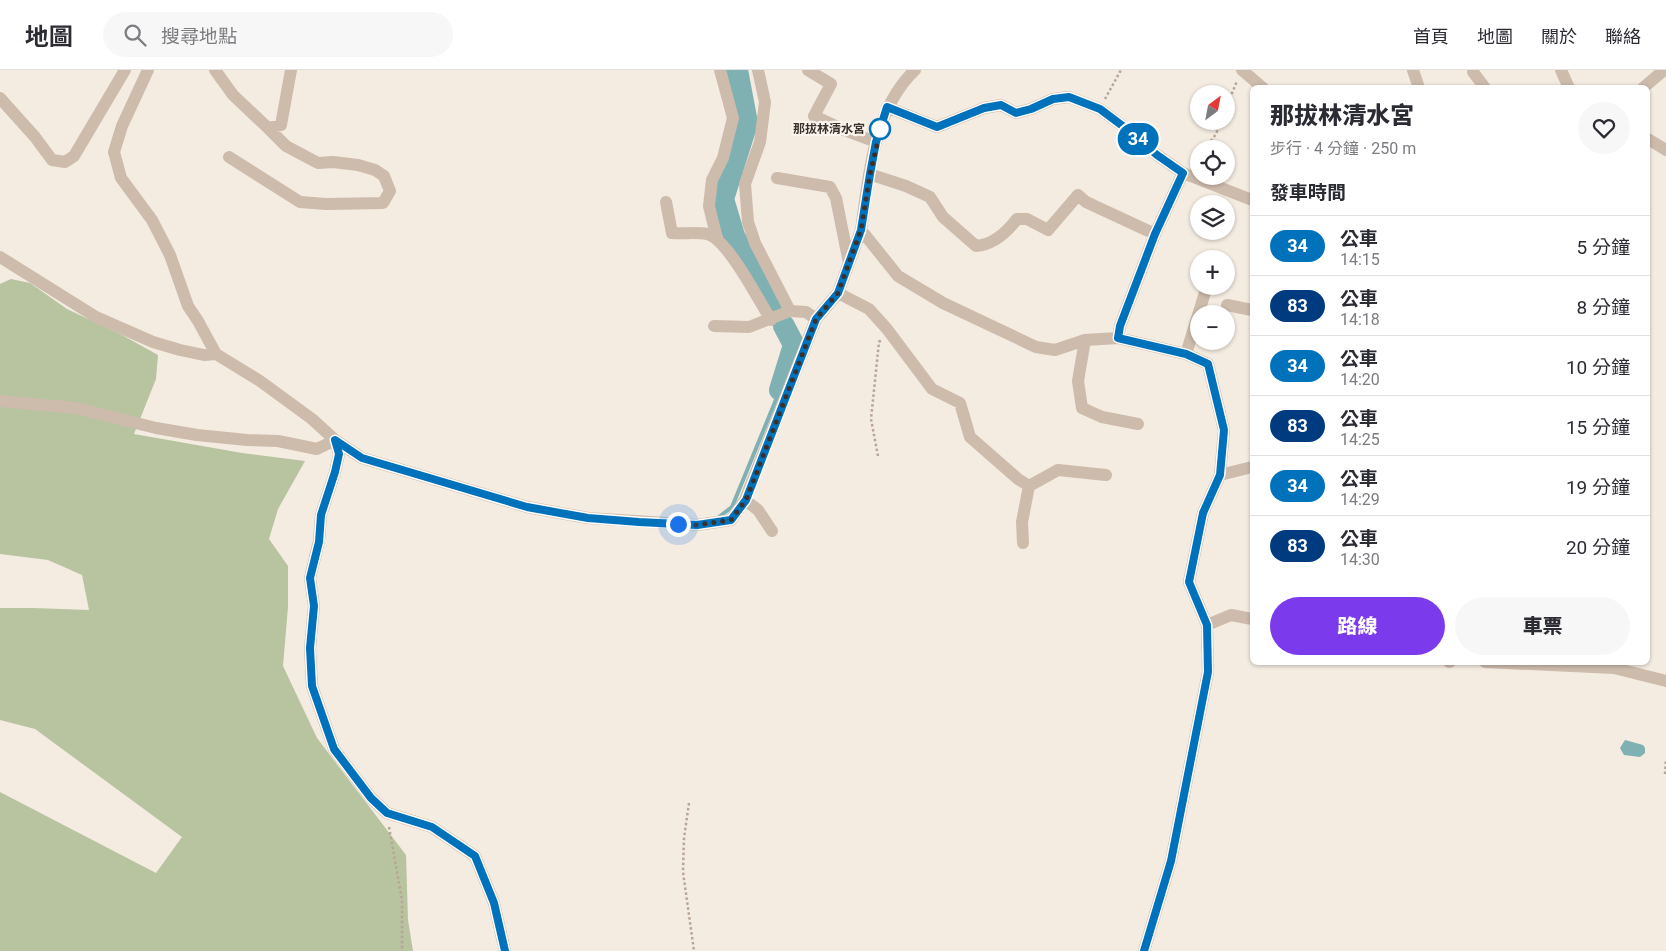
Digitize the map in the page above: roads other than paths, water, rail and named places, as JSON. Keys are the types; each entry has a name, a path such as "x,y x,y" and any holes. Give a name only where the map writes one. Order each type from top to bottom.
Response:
{"street":[{"path":"0,98 35,137 52,160 65,162 74,156 125,70"},
{"path":"148,70 122,126 114,152 121,178 152,220 170,255 188,306 216,354 267,386 312,419 335,440 362,458 527,507 588,518 697,525 731,520 746,500 816,319 838,293 861,230 876,142 887,107 903,81 915,70"},
{"path":"215,70 233,95 286,146 318,162 358,165 375,170 384,176 390,191 383,203 326,204 300,202 229,157"},
{"path":"268,128 280,126 291,70"},
{"path":"717,239 709,206 712,180 723,158 732,118 720,70"},
{"path":"758,70 765,102 760,142 745,184 748,222 755,243 790,311"},
{"path":"808,70 831,84 814,116 876,142"},
{"path":"1242,70 1260,85"},
{"path":"1413,70 1418,85"},
{"path":"1561,70 1568,85"},
{"path":"1646,85 1664,70"},
{"path":"1473,71 1483,85"},
{"path":"887,107 937,127 984,108 1001,105 1016,113 1031,109 1053,99 1069,97 1100,109 1157,155 1183,173 1250,199"},
{"path":"1650,140 1666,150"},
{"path":"1118,338 1120,326 1155,234 1183,173"},
{"path":"870,174 906,186 930,197 943,217 976,246 985,246 1007,231 1017,219 1027,219 1048,230 1078,195 1086,202 1155,234"},
{"path":"777,178 830,187 836,198 849,263"},
{"path":"666,202 672,233 708,234 717,239 727,248 771,320"},
{"path":"861,230 898,276 943,303 1036,347 1055,350 1085,340 1118,338 1186,354 1208,364 1224,430 1220,475 1203,513 1189,582 1207,625 1208,672 1171,861 1144,951"},
{"path":"0,257 96,317 152,342 204,356 216,354"},
{"path":"838,293 869,309 890,333 932,389 960,403 970,437 1018,479 1029,486"},
{"path":"1186,354 1204,295"},
{"path":"1235,307 1250,310"},
{"path":"714,326 749,327 790,311 806,312 816,319"},
{"path":"1085,340 1078,382 1082,408 1102,417 1138,424"},
{"path":"0,401 76,408 156,428 197,435 278,441 317,448 335,440"},
{"path":"335,440 339,454 321,515 319,542 310,578 314,606 310,648 312,686 334,749 371,798 387,813 432,827 475,856 494,903 505,951"},
{"path":"1220,475 1250,468"},
{"path":"1029,486 1058,470 1106,475"},
{"path":"1023,543 1022,522 1029,486"},
{"path":"746,500 758,510 772,531"},
{"path":"1207,625 1231,616 1250,619"},
{"path":"1550,665 1614,668 1666,681"}],"water":[{"path":"1625,740 1643,745 1645,753 1640,757 1624,755 1620,748"}],"waterway":[{"path":"737,70 747,123 723,199 734,236 773,307"},
{"path":"780,390 794,345 784,326"},
{"path":"719,517 732,507 780,390"}],"place":[{"name":"那拔林清水宮","path":"880,129"}]}
